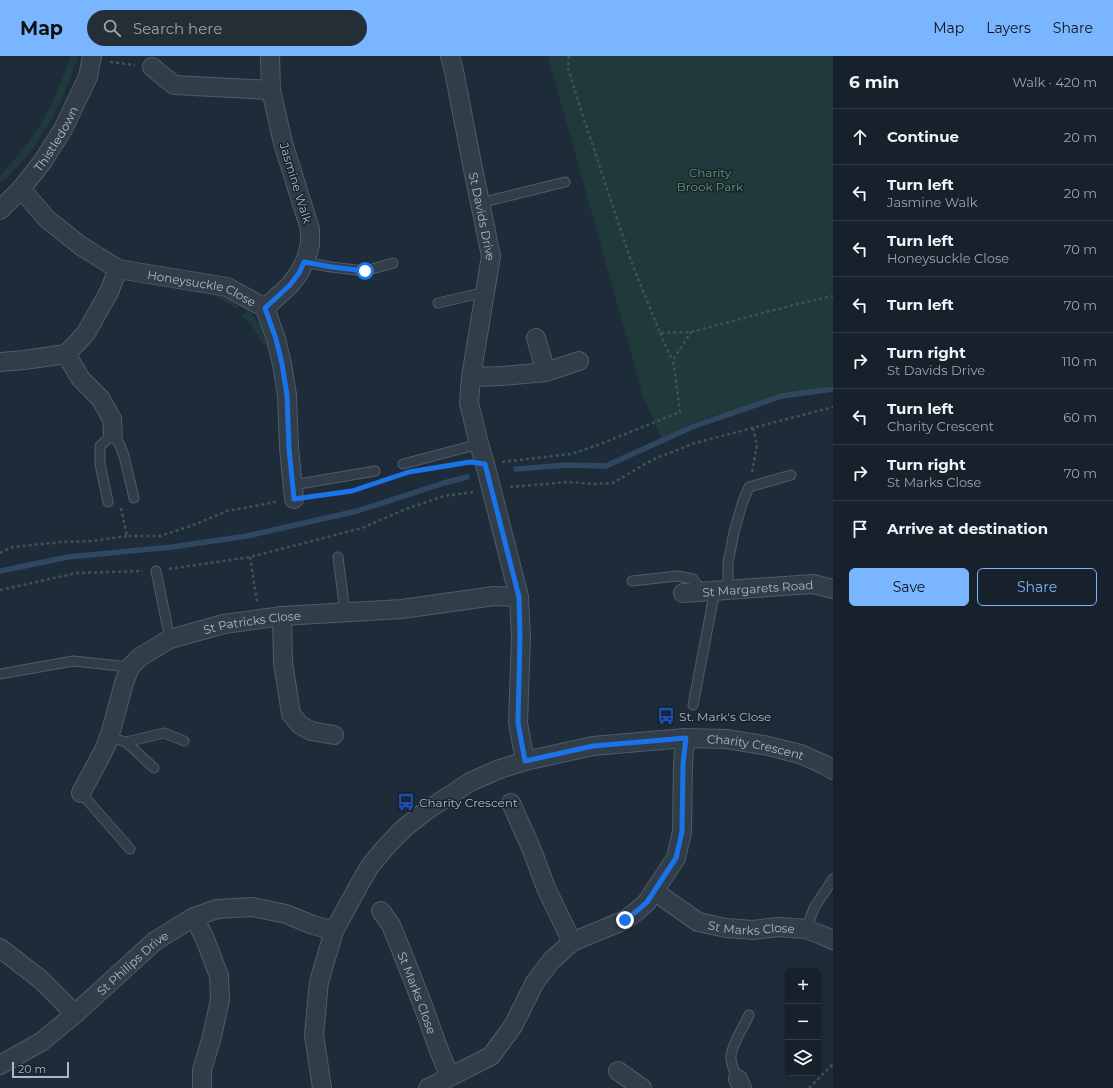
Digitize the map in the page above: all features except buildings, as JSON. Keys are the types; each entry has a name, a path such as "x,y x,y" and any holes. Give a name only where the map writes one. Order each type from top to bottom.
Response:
{"street":[{"name":"Jasmine Walk","path":"265,308 290,285 299,273 310,244 310,229 283,143 271,90 270,56"},
{"name":"St Davids Drive","path":"450,56 491,256 471,377 469,403 519,597 520,637 518,723 525,761"},
{"name":"Thistledown","path":"0,210 21,189 43,160 63,129 88,77 92,58"},
{"path":"152,67 174,85 271,90"},
{"name":"Honeysuckle Close","path":"21,189 46,219 81,246 118,269 227,287 265,308 276,339 287,395 289,448 293,492"},
{"path":"0,362 66,354 86,332 109,292 118,269"},
{"path":"536,338 546,372"},
{"path":"66,354 81,379 100,398 112,418 113,434"},
{"path":"471,377 546,372 579,361"},
{"name":"St Margarets Road","path":"683,593 813,584 833,589"},
{"name":"St Patricks Close","path":"130,667 140,658 170,639 224,624 282,616 402,608 494,596 519,597"},
{"path":"282,616 283,662 291,714 300,725 311,731 334,735"},
{"path":"81,793 105,748 130,667"},
{"path":"428,1088 491,1056 513,1026 535,982 551,961 572,942 625,920 647,902 676,858 682,832 683,764 686,738"},
{"name":"Charity Crescent","path":"322,1088 314,1035 319,982 334,931 370,866 385,848 404,828 426,811 470,782 497,770 525,761 593,746 686,738 726,739 764,744 800,754 833,770"},
{"path":"511,803 532,850 546,888 572,942"},
{"name":"St Marks Close","path":"654,891 698,922 726,928 753,930 778,927 806,929 833,940"},
{"name":"St Philips Drive","path":"0,1064 41,1042 155,941 194,917 217,909 252,907 286,914 313,925 334,931"},
{"name":"St Marks Close","path":"381,911 391,925 450,1077"},
{"path":"194,917 219,976 220,1000 211,1040 202,1070 202,1088"},
{"path":"0,948 40,978 74,1014"},
{"path":"618,1071 642,1088"}],"lane":[{"path":"480,203 565,182"},
{"path":"304,262 365,271 393,263"},
{"path":"438,303 485,292"},
{"path":"108,502 100,464 100,446 113,434 122,450 134,498"},
{"path":"403,464 479,444"},
{"path":"293,492 375,471"},
{"path":"693,705 715,590 728,563 734,532 743,501 749,487 791,475"},
{"path":"338,557 345,612"},
{"path":"156,571 170,639"},
{"path":"632,581 677,576 693,579 715,590"},
{"path":"0,674 73,661 130,667"},
{"path":"126,742 164,733 184,741"},
{"path":"108,737 126,742 154,768"},
{"path":"81,793 130,849"},
{"path":"806,929 814,908 833,879"},
{"path":"740,1084 732,1067 731,1055 749,1015"}],"path":[{"path":"485,464 571,454 598,445 680,412 673,360 660,333 631,261 568,68 569,56"},
{"path":"92,58 152,67"},
{"path":"660,333 691,332 833,296"},
{"path":"673,360 691,332"},
{"path":"0,590 77,573 156,571 250,557 362,528 406,509 444,496 492,489 568,482 596,484 614,483 652,460 694,443 833,407"},
{"path":"749,487 757,445 753,428"},
{"path":"380,482 402,475"},
{"path":"337,493 359,489"},
{"path":"0,553 13,547 62,542 92,541 127,536 160,536 191,526 227,511 293,492"},
{"path":"121,507 127,536"},
{"path":"250,557 260,619"},
{"path":"809,1088 833,1064"}],"green space":[{"path":"71,56 78,56 65,92 48,126 27,157 0,184 0,175 11,164 32,137 45,116"},
{"name":"Charity Brook Park","path":"548,56 833,56 833,386 782,394 691,424 661,438 643,396"},
{"path":"214,289 241,304 237,309 211,293"},
{"path":"248,310 261,326 270,346 265,347 253,327 242,315"}],"waterway":[{"path":"516,469 566,465 606,466 692,427 782,396 833,389"},
{"path":"0,571 68,557 172,547 247,536 357,511 467,477"}],"place":[{"name":"St. Mark's Close","path":"666,716"},
{"name":"Charity Crescent","path":"406,802"}],"route":[{"path":"365,271 304,262 299,273 290,285 265,308 276,339 287,395 289,448 294,499 352,491 409,472 470,462 485,464 519,597 520,637 518,723 525,761 593,746 686,738 683,764 682,832 676,858 647,902 625,920"}]}
